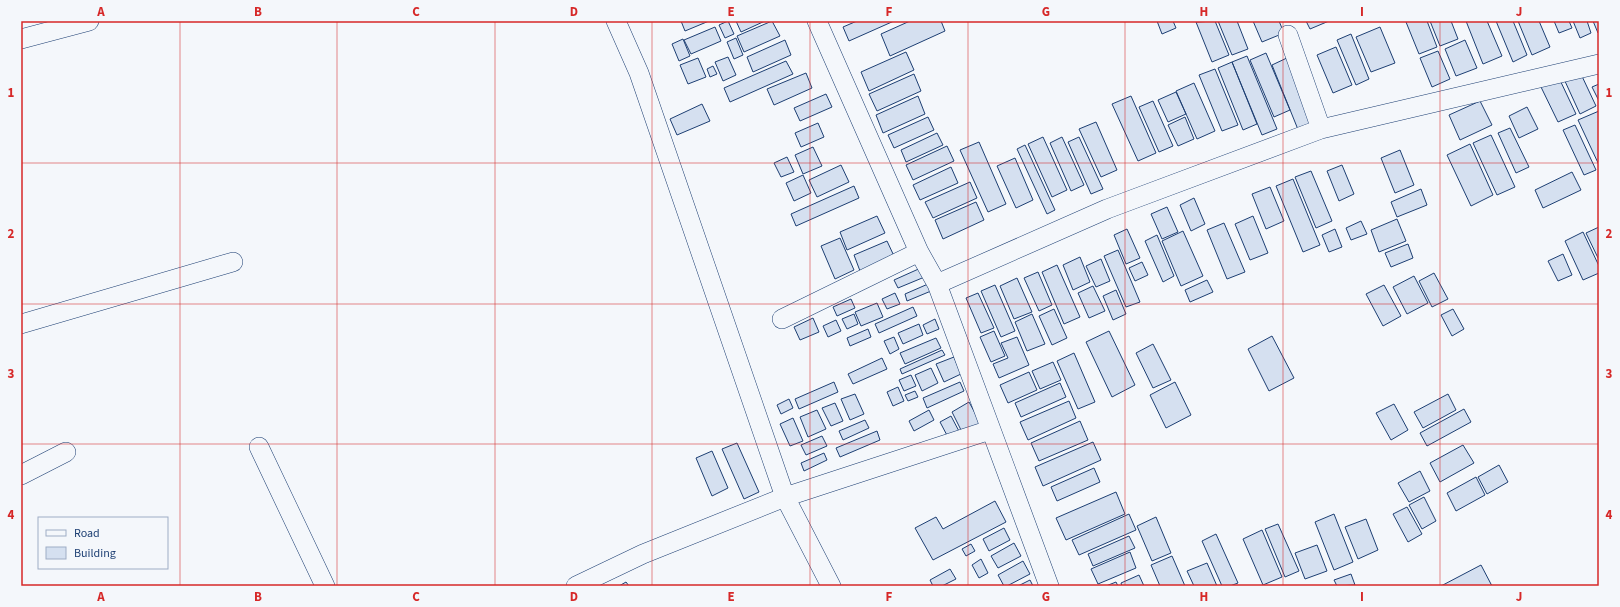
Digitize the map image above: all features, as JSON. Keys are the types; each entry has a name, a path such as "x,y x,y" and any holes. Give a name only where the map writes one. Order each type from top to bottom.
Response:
{"street":[{"path":"21,39 89,21"},
{"path":"616,21 642,80 785,497 830,586"},
{"path":"817,21 919,252 937,284 1048,586"},
{"path":"1288,34 1321,129"},
{"path":"937,284 1107,209 1321,129 1599,64"},
{"path":"782,318 919,252"},
{"path":"21,324 233,262"},
{"path":"576,586 643,554 785,497 990,430"},
{"path":"259,447 325,586"},
{"path":"21,475 66,452"}],"building":[{"path":"681,21 709,21 685,31"},
{"path":"728,21 734,34 725,38 719,25"},
{"path":"736,21 765,21 741,32"},
{"path":"772,21 780,36 744,52 737,36"},
{"path":"857,21 894,21 849,41 843,27"},
{"path":"910,21 941,21 945,31 890,56 881,34"},
{"path":"1157,21 1173,21 1176,28 1162,34"},
{"path":"1215,21 1229,55 1212,62 1196,22"},
{"path":"1218,21 1237,21 1248,49 1232,55"},
{"path":"1253,21 1279,21 1284,33 1262,42"},
{"path":"1306,21 1329,21 1310,29"},
{"path":"1427,21 1437,47 1419,54 1406,22"},
{"path":"1430,21 1451,21 1458,39 1440,46"},
{"path":"1466,21 1487,21 1502,56 1483,64"},
{"path":"1496,21 1513,21 1527,55 1513,62"},
{"path":"1518,21 1539,21 1550,47 1532,55"},
{"path":"1554,21 1569,21 1572,28 1559,33"},
{"path":"1573,21 1587,21 1591,33 1580,38"},
{"path":"1593,21 1599,21 1599,33 1598,33"},
{"path":"715,27 721,41 691,54 684,40"},
{"path":"1380,27 1395,63 1371,72 1356,37"},
{"path":"1351,34 1369,79 1356,85 1337,40"},
{"path":"736,38 743,55 734,59 727,42"},
{"path":"683,39 690,56 679,61 672,44"},
{"path":"785,40 791,55 753,72 747,57"},
{"path":"1465,40 1477,68 1456,76 1445,49"},
{"path":"1336,47 1352,85 1333,93 1317,55"},
{"path":"1438,51 1450,79 1432,87 1420,58"},
{"path":"906,52 914,70 869,91 861,72"},
{"path":"1266,53 1290,110 1274,117 1250,60"},
{"path":"1247,56 1277,129 1262,135 1232,62"},
{"path":"728,57 736,75 723,81 715,62"},
{"path":"1289,57 1317,124 1299,132 1272,65"},
{"path":"698,58 706,77 688,84 680,65"},
{"path":"786,61 793,74 730,102 724,88"},
{"path":"1232,62 1257,124 1243,130 1218,68"},
{"path":"713,66 717,74 710,77 707,69"},
{"path":"1215,69 1238,125 1222,131 1199,75"},
{"path":"1580,72 1596,106 1580,114 1564,79"},
{"path":"806,73 812,88 774,105 767,89"},
{"path":"914,74 921,91 877,111 869,94"},
{"path":"1559,78 1576,114 1558,122 1541,87"},
{"path":"1194,83 1215,131 1197,139 1176,91"},
{"path":"1599,84 1599,101 1592,87"},
{"path":"1176,92 1186,114 1168,122 1158,100"},
{"path":"826,94 832,107 800,121 794,108"},
{"path":"918,96 925,114 883,133 876,115"},
{"path":"1131,96 1156,153 1138,161 1112,104"},
{"path":"1153,101 1173,146 1159,152 1139,107"},
{"path":"1480,101 1492,125 1460,140 1449,115"},
{"path":"702,104 710,121 677,135 670,119"},
{"path":"1527,107 1538,129 1519,138 1509,116"},
{"path":"1599,111 1599,165 1578,120"},
{"path":"928,117 934,130 894,148 888,135"},
{"path":"1185,117 1194,139 1178,146 1168,125"},
{"path":"1096,122 1117,170 1101,177 1079,129"},
{"path":"818,123 824,137 801,147 795,133"},
{"path":"1575,125 1596,170 1584,175 1563,130"},
{"path":"1510,128 1529,167 1516,173 1498,133"},
{"path":"937,133 943,145 906,162 901,150"},
{"path":"1491,135 1515,187 1497,195 1473,143"},
{"path":"1043,137 1067,190 1052,197 1028,144"},
{"path":"1062,137 1084,185 1071,191 1050,143"},
{"path":"1079,137 1103,189 1091,194 1068,142"},
{"path":"979,142 1006,204 988,212 960,150"},
{"path":"1470,144 1493,195 1471,206 1447,155"},
{"path":"1025,145 1055,210 1047,214 1017,149"},
{"path":"947,146 954,161 913,180 906,165"},
{"path":"813,147 822,166 803,174 795,155"},
{"path":"1400,150 1414,185 1395,193 1381,158"},
{"path":"787,157 794,172 781,177 774,163"},
{"path":"1015,158 1033,200 1016,208 997,166"},
{"path":"841,165 849,182 817,197 809,180"},
{"path":"1342,165 1354,194 1339,201 1327,171"},
{"path":"951,167 958,183 920,200 913,185"},
{"path":"1311,171 1332,221 1316,228 1295,177"},
{"path":"1572,172 1581,190 1543,208 1535,190"},
{"path":"803,175 811,193 794,201 786,183"},
{"path":"1293,179 1320,245 1303,252 1276,186"},
{"path":"970,182 977,198 933,218 925,202"},
{"path":"854,186 859,198 796,226 791,214"},
{"path":"1270,187 1284,221 1266,229 1252,194"},
{"path":"1421,189 1427,205 1397,217 1391,202"},
{"path":"1194,198 1205,224 1191,231 1180,205"},
{"path":"976,202 984,220 943,239 935,220"},
{"path":"1167,207 1178,232 1162,239 1151,214"},
{"path":"877,216 885,233 847,250 840,232"},
{"path":"1253,216 1268,253 1250,260 1235,224"},
{"path":"1397,219 1406,241 1379,252 1371,230"},
{"path":"1361,221 1367,234 1351,240 1346,228"},
{"path":"1224,223 1245,272 1227,279 1207,230"},
{"path":"1599,227 1599,260 1586,233"},
{"path":"1127,229 1140,258 1126,264 1114,235"},
{"path":"1335,229 1342,247 1329,252 1322,235"},
{"path":"1183,231 1203,276 1181,286 1162,241"},
{"path":"1583,232 1599,266 1599,273 1583,280 1565,241"},
{"path":"1157,235 1174,276 1163,282 1145,241"},
{"path":"840,238 854,270 835,279 821,246"},
{"path":"887,241 894,256 860,271 854,255"},
{"path":"1408,244 1413,258 1391,267 1385,253"},
{"path":"1118,250 1140,302 1126,307 1104,256"},
{"path":"1563,254 1572,275 1558,281 1548,261"},
{"path":"1080,257 1090,282 1073,290 1063,265"},
{"path":"1101,259 1110,281 1096,287 1086,266"},
{"path":"1142,262 1148,275 1135,281 1129,268"},
{"path":"1057,265 1080,317 1064,324 1042,272"},
{"path":"923,267 927,276 898,288 894,280"},
{"path":"1038,272 1052,305 1039,311 1024,278"},
{"path":"1434,273 1448,299 1432,307 1419,281"},
{"path":"1414,276 1428,303 1407,314 1393,287"},
{"path":"1017,278 1032,312 1014,319 1000,286"},
{"path":"1207,280 1213,292 1190,302 1185,290"},
{"path":"928,284 931,291 907,301 905,294"},
{"path":"995,285 1015,331 1001,337 981,291"},
{"path":"1384,285 1401,316 1383,326 1366,294"},
{"path":"1093,286 1105,311 1089,318 1078,293"},
{"path":"1116,290 1126,314 1113,320 1103,296"},
{"path":"895,293 900,304 887,309 882,299"},
{"path":"978,293 994,328 981,333 966,298"},
{"path":"851,299 855,308 837,316 833,307"},
{"path":"877,303 883,317 861,326 855,312"},
{"path":"913,307 917,316 879,333 875,324"},
{"path":"1054,309 1067,338 1052,345 1039,316"},
{"path":"1453,309 1464,329 1452,336 1441,315"},
{"path":"854,314 858,324 847,329 842,319"},
{"path":"1032,314 1045,344 1027,351 1015,322"},
{"path":"813,318 819,332 800,340 794,327"},
{"path":"935,319 939,329 927,334 923,325"},
{"path":"836,320 841,331 828,337 823,326"},
{"path":"919,324 923,335 903,344 898,333"},
{"path":"868,329 871,337 850,346 847,338"},
{"path":"994,331 1005,356 991,362 980,337"},
{"path":"1109,331 1135,385 1112,397 1086,342"},
{"path":"1272,336 1294,378 1269,391 1248,349"},
{"path":"894,337 899,349 890,354 884,341"},
{"path":"1017,337 1029,365 999,378 993,364 1008,358 1001,343"},
{"path":"936,338 941,348 905,364 900,353"},
{"path":"1153,344 1171,380 1153,388 1136,353"},
{"path":"942,350 945,355 902,374 900,369"},
{"path":"1074,353 1095,402 1078,409 1057,361"},
{"path":"954,357 961,374 944,382 936,364"},
{"path":"882,358 887,369 853,384 848,374"},
{"path":"1053,362 1061,380 1040,389 1032,371"},
{"path":"931,368 938,383 922,391 915,375"},
{"path":"1029,372 1037,390 1008,403 1000,385"},
{"path":"911,375 916,386 904,391 899,380"},
{"path":"834,382 838,392 799,409 795,399"},
{"path":"960,382 964,391 927,408 923,398"},
{"path":"1175,382 1191,415 1166,428 1150,395"},
{"path":"1060,383 1066,397 1021,417 1015,403"},
{"path":"898,387 904,401 893,406 887,392"},
{"path":"915,391 918,397 908,401 905,395"},
{"path":"855,394 864,414 850,420 841,399"},
{"path":"1448,394 1456,410 1423,428 1414,412"},
{"path":"789,399 793,408 781,414 777,405"},
{"path":"1069,401 1076,418 1028,440 1020,422"},
{"path":"969,402 981,424 963,434 952,412"},
{"path":"835,403 843,421 831,426 822,408"},
{"path":"1394,404 1408,430 1391,440 1376,413"},
{"path":"1464,409 1471,422 1427,446 1420,433"},
{"path":"817,410 826,429 808,437 800,417"},
{"path":"929,410 934,420 914,431 909,421"},
{"path":"951,416 961,435 950,441 940,422"},
{"path":"793,418 803,441 790,446 780,424"},
{"path":"865,420 869,428 843,440 839,431"},
{"path":"1080,421 1088,440 1039,461 1031,443"},
{"path":"877,431 880,440 840,457 836,448"},
{"path":"822,436 827,446 806,455 801,445"},
{"path":"1093,442 1101,460 1043,486 1035,467"},
{"path":"737,443 759,492 744,499 722,449"},
{"path":"1463,445 1474,463 1440,482 1430,463"},
{"path":"712,451 728,488 712,496 696,458"},
{"path":"824,453 827,460 804,471 801,463"},
{"path":"1499,465 1508,482 1487,494 1478,477"},
{"path":"1094,468 1100,482 1057,501 1051,487"},
{"path":"1420,471 1430,491 1409,502 1398,483"},
{"path":"1476,477 1485,495 1456,511 1447,493"},
{"path":"1116,492 1125,514 1066,540 1056,518"},
{"path":"1424,497 1436,521 1422,529 1409,505"},
{"path":"995,501 1006,522 933,560 915,528 936,517 943,529"},
{"path":"1407,507 1422,534 1408,542 1393,514"},
{"path":"1129,514 1136,530 1079,555 1072,540"},
{"path":"1334,514 1353,562 1334,570 1315,522"},
{"path":"1156,517 1171,553 1152,561 1137,526"},
{"path":"1366,519 1378,550 1358,559 1345,527"},
{"path":"1278,524 1299,571 1285,577 1265,529"},
{"path":"1004,528 1010,540 989,551 983,539"},
{"path":"1262,530 1282,577 1263,585 1243,539"},
{"path":"1216,534 1238,583 1230,586 1222,586 1202,541"},
{"path":"1129,536 1135,548 1093,566 1088,554"},
{"path":"1014,543 1021,556 998,568 991,556"},
{"path":"971,544 975,551 966,556 962,549"},
{"path":"1317,545 1327,571 1305,579 1295,553"},
{"path":"1130,552 1136,568 1098,584 1091,569"},
{"path":"1172,556 1185,586 1160,586 1151,565"},
{"path":"981,559 988,573 979,578 972,565"},
{"path":"1023,561 1030,574 1007,586 1004,586 998,575"},
{"path":"1207,563 1217,586 1194,586 1187,571"},
{"path":"1481,565 1492,586 1441,586"},
{"path":"950,569 956,579 942,586 933,586 930,580"},
{"path":"1351,574 1355,585 1337,586 1334,580"},
{"path":"1139,575 1144,586 1122,586 1121,583"},
{"path":"1030,580 1033,586 1018,586"},
{"path":"626,582 629,586 619,586"},
{"path":"1116,582 1118,586 1106,586"}]}
